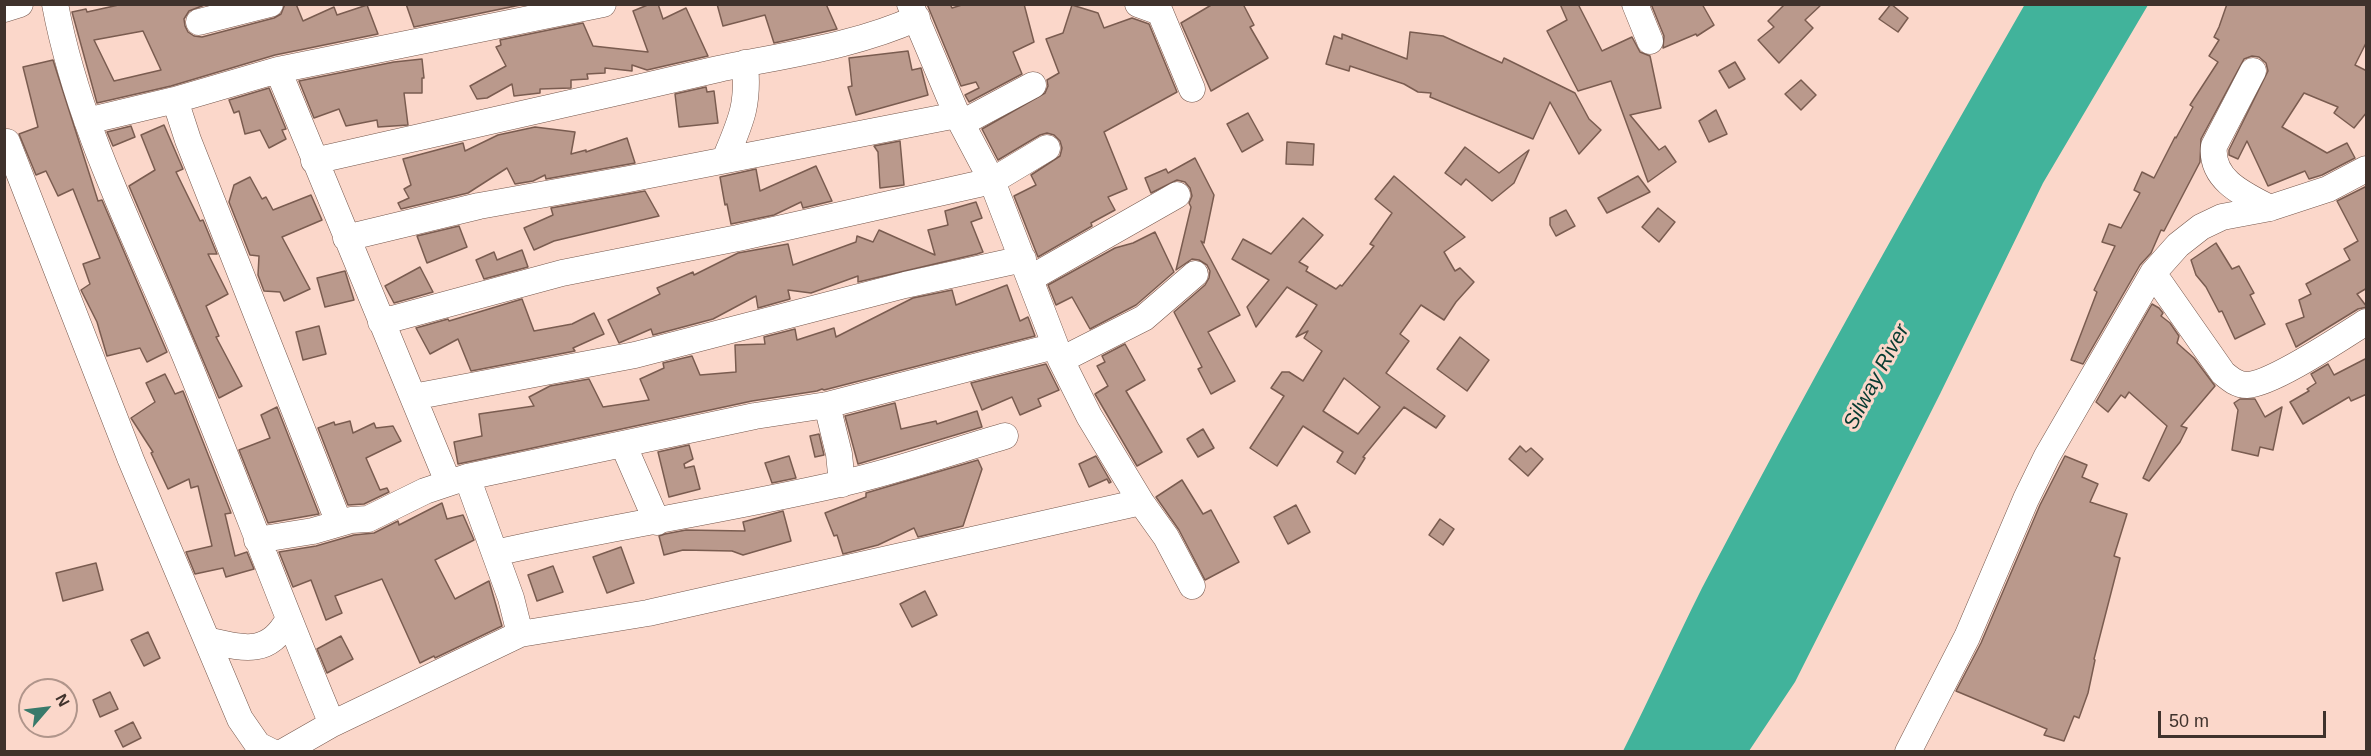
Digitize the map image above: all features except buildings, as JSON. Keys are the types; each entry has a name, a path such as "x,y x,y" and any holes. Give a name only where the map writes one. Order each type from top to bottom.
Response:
{"street":[{"path":"4,9 20,4"},
{"path":"55,4 68,66 87,121 191,371 288,620 332,724"},
{"path":"199,22 270,4"},
{"path":"87,121 175,100 278,70 603,4"},
{"path":"1635,4 1650,41"},
{"path":"1158,7 1192,89"},
{"path":"314,161 745,63 856,41 888,31 913,11 960,119 992,182 1058,353 1089,416 1141,502 1166,537 1192,586"},
{"path":"725,159 744,113 747,87 745,63"},
{"path":"278,70 413,397 495,553 511,598 520,634"},
{"path":"2253,71 2214,146 2212,156 2217,169 2228,183 2242,194 2270,208"},
{"path":"346,238 479,206 725,159 960,119 1033,85"},
{"path":"175,100 188,140 339,523"},
{"path":"7,142 131,460 240,719 258,745 272,752"},
{"path":"381,322 562,273 738,238 992,182 1047,148"},
{"path":"1908,752 1967,637 2026,499 2047,456 2153,273 2178,245 2201,227 2222,217 2270,208 2328,189 2367,169"},
{"path":"413,397 635,355 905,285 1027,269 1177,195"},
{"path":"2153,273 2223,373 2234,383 2246,385 2259,383 2277,375 2367,322"},
{"path":"257,540 368,519 458,479 755,416 827,405 1058,353 1144,318 1195,274"},
{"path":"827,405 839,454 842,484"},
{"path":"495,553 561,538 657,522 842,484 1005,436"},
{"path":"623,444 657,522"},
{"path":"283,752 332,724 520,634 648,613 1141,502"},
{"path":"207,640 234,646 261,646 281,634 288,620"}],"water":[{"name":"Silway River","path":"2025,4 2148,5 2043,183 1795,682 1749,751 1623,751 1702,588 1780,441"}]}
